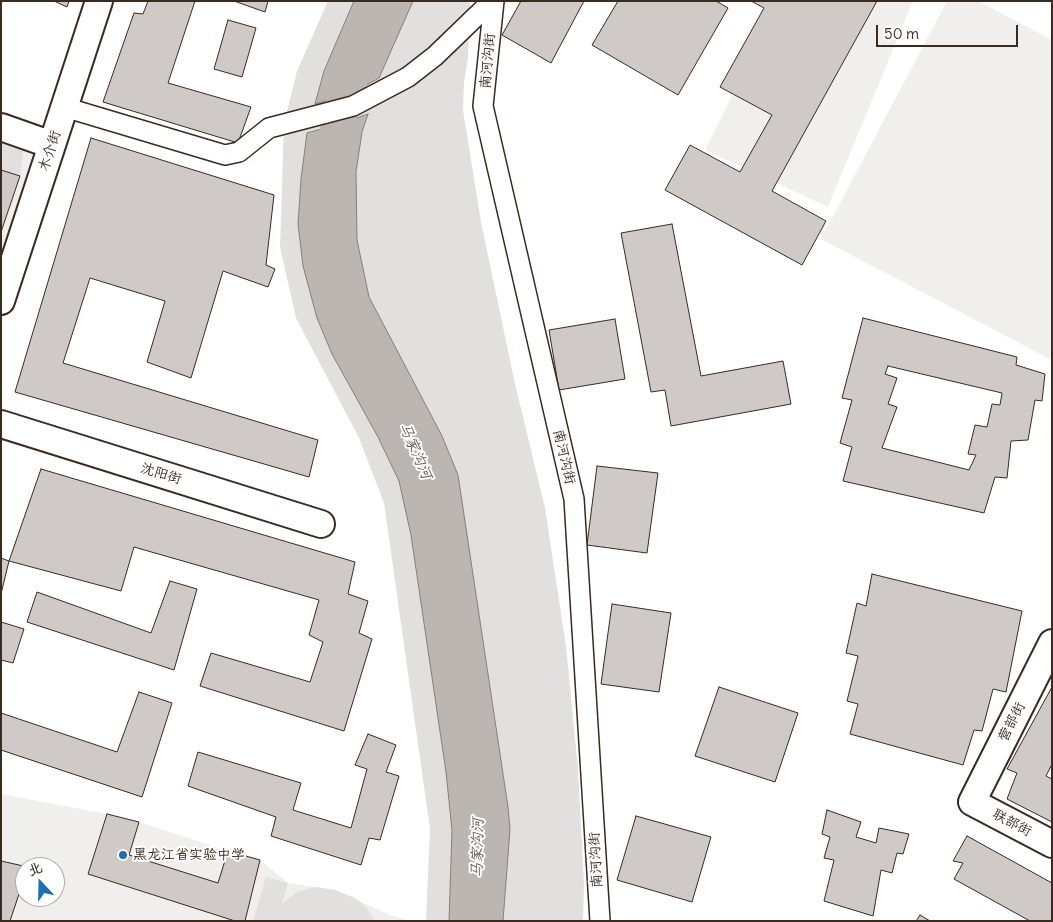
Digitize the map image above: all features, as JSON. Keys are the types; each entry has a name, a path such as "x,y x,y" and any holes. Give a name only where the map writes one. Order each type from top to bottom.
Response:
{"street":[{"name":"木介街","path":"1,301 98,1"},
{"path":"64,107 225,155 239,152 269,128 353,106 408,77 436,56 493,1"},
{"name":"南河沟街","path":"493,1 484,106 574,499 600,921"},
{"path":"1,127 52,145"},
{"name":"沈阳街","path":"1,424 321,524"},
{"name":"营部街","path":"972,802 1052,643"},
{"name":"联部街","path":"972,802 1052,844"}],"shaded area":[{"path":"328,1 470,1 468,58 464,82 463,110 481,222 515,384 545,508 566,646 578,769 584,884 583,921 426,921 430,829 384,503 359,438 296,318 280,247 284,124 297,71"},
{"path":"773,1 913,1 828,207 705,150 778,4"},
{"path":"947,1 978,1 1052,40 1052,360 821,239"},
{"path":"1,138 39,150 1,265"},
{"path":"1,139 24,146 20,176 1,170"},
{"name":"黑龙江省实验中学","path":"1,794 139,822 260,860 288,883 335,890 390,915 407,920 1,921"},
{"path":"266,877 288,883 282,904 297,892 315,887 335,890 355,898 366,907 375,921 253,921"}],"water":[{"path":"354,1 413,1 379,78 354,92 315,104 324,71"},
{"path":"368,114 362,132 356,172 357,240 369,297 442,436 458,475 508,807 510,829 503,921 449,921 452,830 446,772 411,535 399,481 378,437 332,354 317,318 303,266 298,224 307,133"}],"building":[{"path":"54,1 69,1 67,7"},
{"path":"148,1 195,1 168,83 251,107 238,143 103,102 134,13 143,14"},
{"path":"234,1 268,1 265,12"},
{"path":"521,1 584,1 551,63 502,35"},
{"path":"618,1 716,1 728,8 678,95 592,45"},
{"path":"751,1 877,1 772,191 826,221 802,265 665,190 690,145 740,172 772,115 720,87 764,8"},
{"path":"228,20 256,28 242,77 214,69"},
{"path":"91,138 274,195 266,265 275,269 268,287 223,271 191,378 147,362 165,301 90,278 63,363 318,440 309,477 15,392"},
{"path":"1,170 20,176 1,232"},
{"path":"672,224 701,376 783,361 791,404 671,426 665,390 651,392 621,233"},
{"path":"863,318 1017,357 1016,365 1045,374 1042,401 1035,400 1028,440 1011,441 1007,478 995,477 984,513 843,481 852,447 840,443 852,400 842,398","holes":["888,366 1002,393 1000,405 992,404 987,427 975,425 968,454 976,455 969,470 882,448 897,407 888,404 897,378 885,374"]},
{"path":"615,319 625,379 559,390 549,330"},
{"path":"597,466 658,473 647,553 587,545"},
{"path":"41,469 355,562 348,594 368,601 359,633 372,639 344,731 200,686 211,653 310,682 323,642 309,635 319,600 134,547 121,591 9,561"},
{"path":"1,558 9,561 1,594"},
{"path":"872,574 1022,611 1006,692 993,689 982,731 974,730 963,765 850,734 858,704 847,701 858,656 846,653 857,603 866,606"},
{"path":"170,581 197,589 174,670 27,622 37,592 151,633"},
{"path":"612,604 671,613 659,692 601,684"},
{"path":"1,622 24,629 13,663 1,660"},
{"path":"719,687 798,713 775,782 695,756"},
{"path":"1052,687 1052,764 1046,776 1052,779 1052,822 1007,799 1017,773 1007,769"},
{"path":"139,692 172,703 142,797 1,750 1,713 117,752"},
{"path":"368,734 396,745 386,772 399,776 380,840 369,838 361,865 271,836 276,817 188,786 198,752 301,783 293,810 351,828 367,769 355,765"},
{"path":"827,810 861,822 856,837 876,843 879,828 909,834 903,854 897,853 892,873 881,870 873,916 824,901 834,860 824,858 830,837 822,834"},
{"path":"107,814 139,822 129,855 218,883 228,851 260,860 245,921 235,921 88,874"},
{"path":"636,816 711,837 692,902 617,880"},
{"path":"967,836 1052,883 1052,921 1030,921 954,879 963,863 953,861"},
{"path":"1,861 15,864 15,906 10,921 1,921"},
{"path":"920,915 930,921 916,921"}],"waterway":[{"name":"马家沟河","path":"329,169 345,91 374,31 385,1"}],"place":[{"name":"黑龙江省实验中学","path":"123,855"}]}
